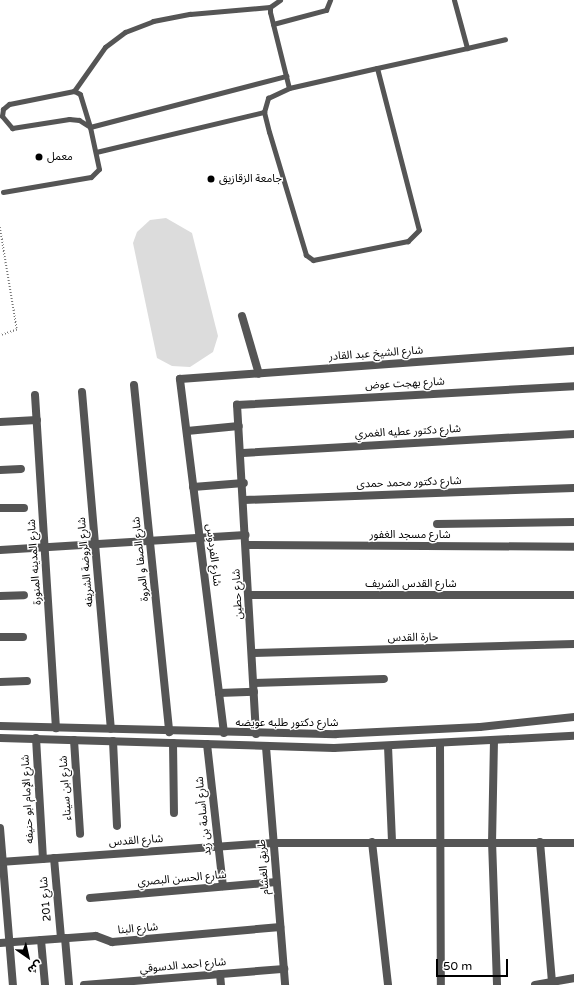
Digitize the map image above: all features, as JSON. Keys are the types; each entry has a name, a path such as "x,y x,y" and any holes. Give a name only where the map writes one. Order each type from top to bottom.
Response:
{"street":[{"path":"242,316 259,374"},
{"name":"شارع الشيخ عبد القادر","path":"180,379 574,351"},
{"name":"شارع الفردوس","path":"180,379 224,733"},
{"name":"شارع الصفا و المروة","path":"134,385 169,732"},
{"name":"شارع بهجت عوض","path":"237,405 574,386"},
{"name":"شارع الروضة الشريفه","path":"82,392 111,729"},
{"name":"شارع المدينه المنورة","path":"35,395 56,728"},
{"name":"شارع حطين","path":"237,405 243,453 246,545 256,734"},
{"path":"0,422 37,420"},
{"path":"187,431 239,426"},
{"name":"شارع دكتور عطيه الغمري","path":"243,453 574,434"},
{"path":"0,470 21,470"},
{"path":"193,487 244,483"},
{"name":"شارع دكتور محمد حمدى","path":"244,500 574,488"},
{"path":"0,508 24,508"},
{"path":"437,524 574,522"},
{"path":"0,550 45,549 246,534"},
{"name":"شارع مسجد الغفور","path":"246,545 574,547"},
{"name":"شارع القدس الشريف","path":"249,594 574,595"},
{"path":"0,596 24,595"},
{"path":"0,637 24,637"},
{"name":"حارة القدس","path":"252,653 574,644"},
{"path":"254,683 384,679"},
{"path":"0,682 27,681"},
{"path":"219,694 254,692"},
{"name":"شارع دكتور طلبه عويضه","path":"0,726 256,734 432,730 574,717"},
{"name":"شارع دكتور طلبه عويضه","path":"0,738 36,738 266,747 388,746 574,736"},
{"name":"شارع الإمام ابو حنيفه","path":"36,738 43,859"},
{"name":"شارع ابن سيناء","path":"74,740 80,834"},
{"path":"494,740 492,841 497,985"},
{"path":"113,741 117,826"},
{"path":"173,743 174,813"},
{"path":"440,743 441,985"},
{"name":"شارع أسامة بن زيد","path":"207,744 223,886"},
{"path":"388,746 392,841"},
{"name":"طريق الغشام","path":"266,747 285,985"},
{"path":"0,828 1,862 13,985"},
{"name":"شارع القدس","path":"1,862 273,843 441,840 574,842"},
{"path":"372,842 388,985"},
{"path":"540,842 552,982"},
{"name":"شارع 201","path":"54,858 69,985"},
{"name":"شارع الحسن البصري","path":"90,898 276,882"},
{"name":"شارع البنا","path":"0,943 96,936 112,942 280,927"},
{"path":"41,940 45,985"},
{"name":"شارع احمد الدسوقي","path":"84,985 284,969"},
{"path":"220,974 221,985"},
{"path":"538,985 574,978"}],"lane":[{"path":"74,91 105,47 125,32 153,21 190,14 270,7 280,0"},
{"path":"273,24 326,10 330,0"},
{"path":"454,0 467,48"},
{"path":"270,7 289,88"},
{"path":"377,68 420,226 417,234 408,241 310,259 264,112 268,98 289,88 377,68 467,48 505,39"},
{"path":"4,192 91,177 99,169 90,127 80,94 74,91 9,104 3,109 5,124 12,128 27,128 79,120 90,127 286,76"},
{"path":"96,152 264,112"}],"path":[{"path":"0,227 17,330 0,336"}],"shaded area":[{"path":"166,218 192,233 218,336 213,352 190,367 172,366 157,358 133,243 137,232 150,220"}],"place":[{"name":"معمل","path":"39,157"},
{"name":"جامعة الزقازيق","path":"211,179"}]}
